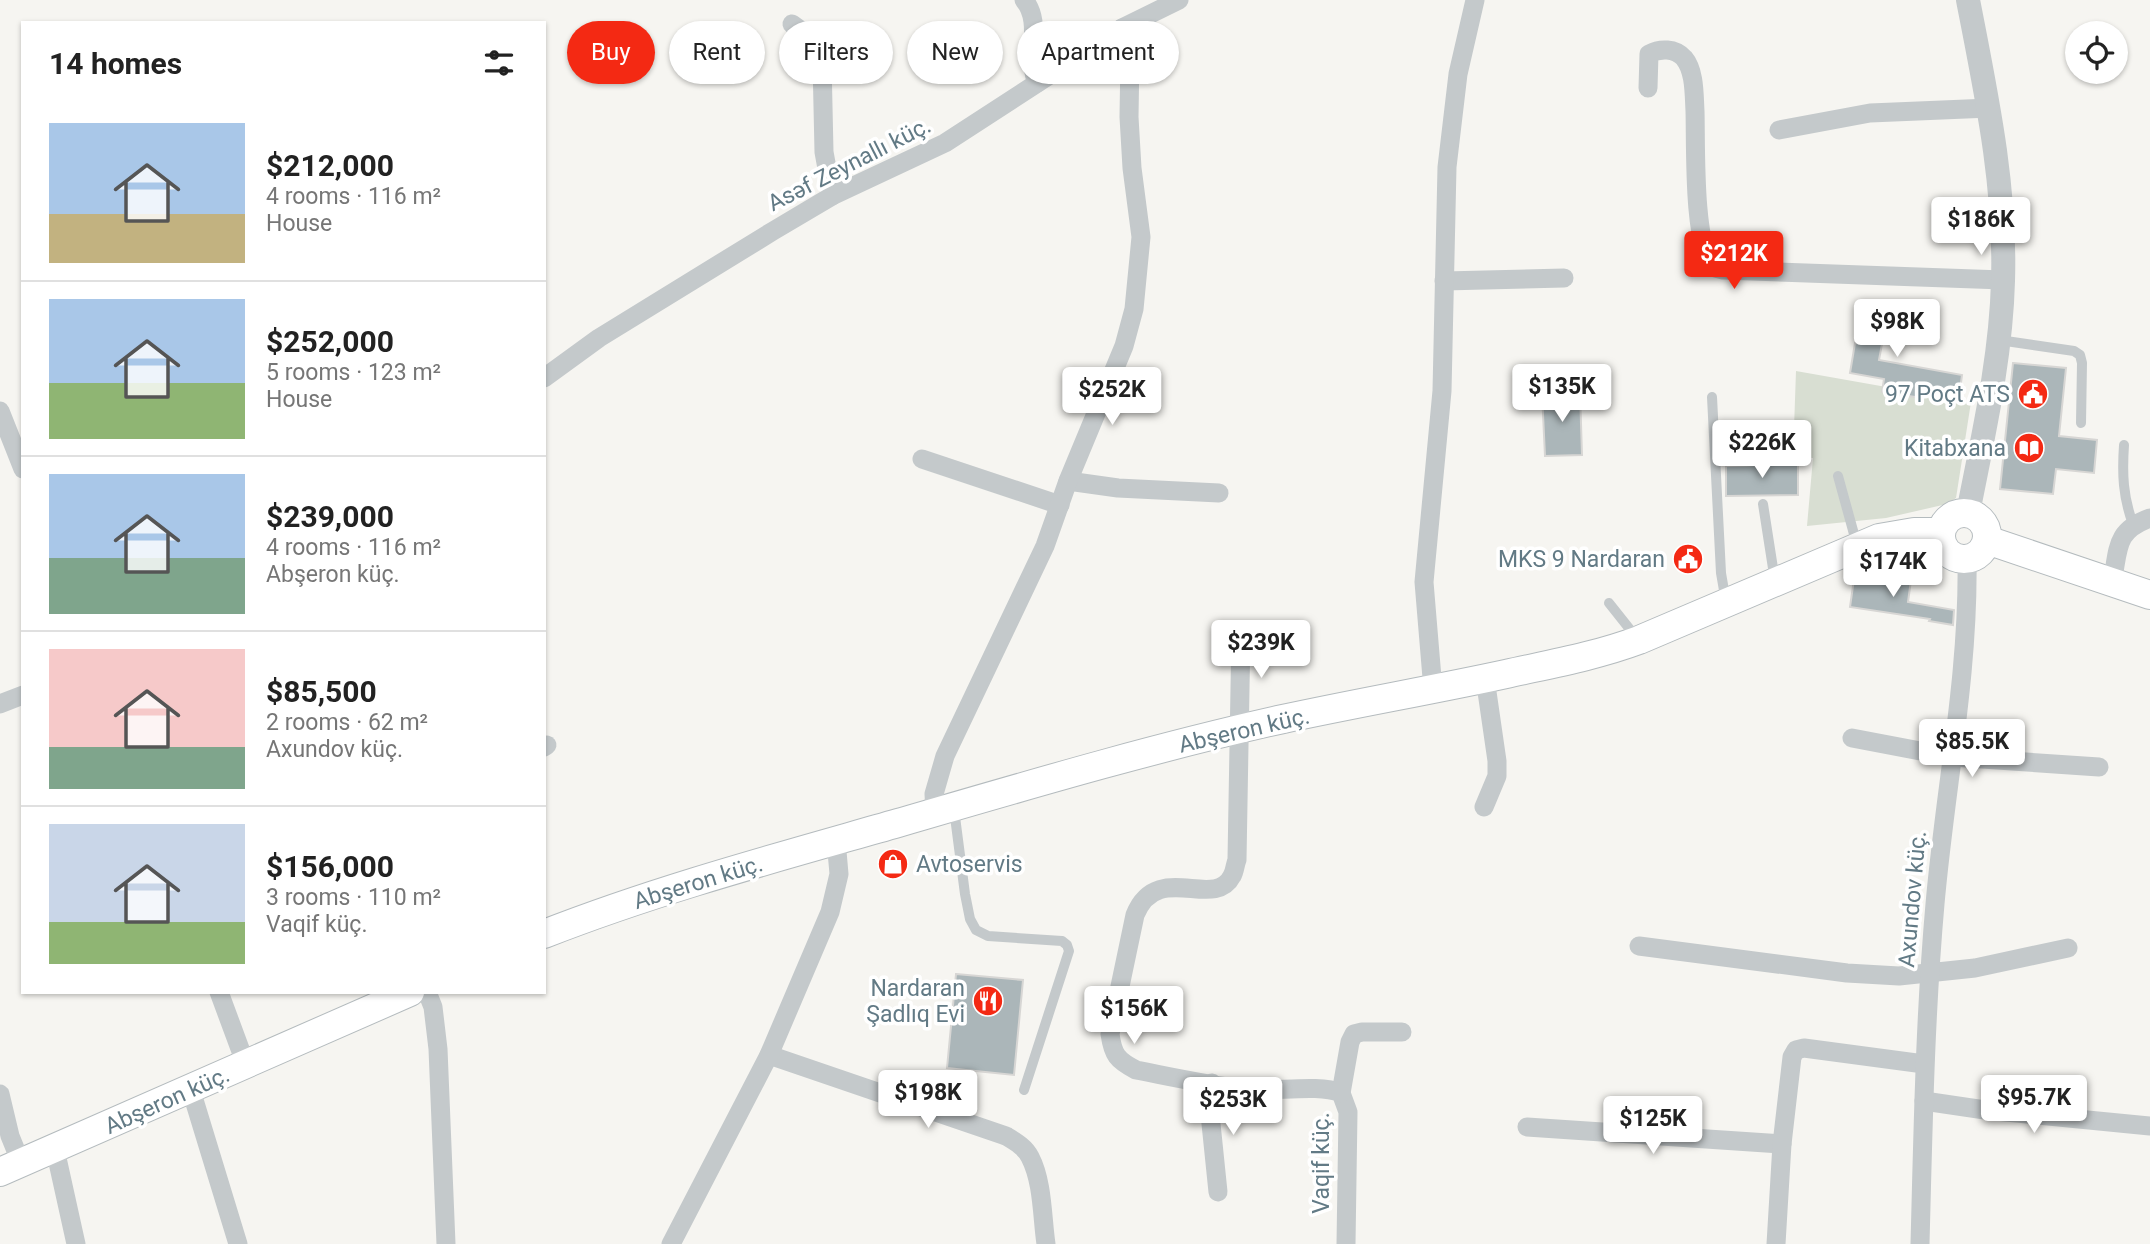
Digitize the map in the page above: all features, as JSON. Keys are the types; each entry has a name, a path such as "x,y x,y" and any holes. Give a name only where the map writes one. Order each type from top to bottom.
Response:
{"main road":[{"path":"1977,550 1985,526 1981,520 1968,513 1948,519 1941,532 1943,546 1947,552 1960,559 1977,550 2150,595"},
{"name":"Abşeron küç.","path":"546,933 626,904 836,840 1240,729 1565,662 1639,640 1857,546 1894,534 1941,532"},
{"name":"Abşeron küç.","path":"10,1168 406,994"}],"street":[{"path":"1024,0 1033,15 1033,21"},
{"name":"Asəf Zeynallı küç.","path":"1136,21 1179,0"},
{"path":"1433,690 1424,582 1442,391 1448,156 1458,74 1475,0"},
{"path":"1968,0 1990,108 2001,196 2003,280 1999,340 1968,513"},
{"path":"1648,88 1649,54 1656,50 1674,51 1685,60 1693,81 1699,207 1704,249 1712,267 1723,270 2003,280"},
{"path":"823,84 824,152 832,196"},
{"name":"Asəf Zeynallı küç.","path":"546,377 599,338 832,196 945,143 1035,84"},
{"path":"944,809 934,794 945,756 1045,546 1068,481 1124,346 1135,309 1141,237 1132,168 1130,84"},
{"path":"1779,130 1870,113 1990,108"},
{"path":"1444,281 1564,278"},
{"path":"0,411 21,464"},
{"path":"922,459 1060,505"},
{"path":"1068,481 1118,488 1219,493"},
{"path":"2112,583 2123,533 2141,521"},
{"name":"Axundov küç.","path":"1920,1244 1924,1064 1930,974 1965,635 1977,550"},
{"name":"Vaqif küç.","path":"1241,631 1237,860 1233,875 1223,886 1212,889 1159,889 1148,893 1140,902 1110,1034 1112,1049 1121,1062 1136,1070 1267,1091 1323,1089 1341,1093 1348,1112 1346,1244"},
{"path":"1484,807 1497,776 1485,678"},
{"path":"0,704 21,696"},
{"path":"1852,738 1952,757 2099,767"},
{"path":"671,1244 769,1055 830,912 839,874 836,840"},
{"path":"1639,946 1847,974 1899,976 1975,968 2068,948"},
{"path":"220,994 246,1065"},
{"path":"427,994 433,1007 438,1049 446,1244"},
{"path":"1341,1093 1350,1042 1354,1034 1402,1032"},
{"path":"1776,1244 1782,1144 1792,1057 1797,1050 1804,1048 1924,1064"},
{"path":"769,1055 1006,1136 1022,1145 1030,1158 1036,1177 1046,1244"},
{"path":"1212,1083 1210,1114 1218,1192"},
{"path":"191,1090 238,1244"},
{"path":"0,1094 10,1136 10,1168"},
{"path":"1924,1101 1985,1110 2150,1125"},
{"path":"1527,1127 1782,1144"},
{"path":"55,1149 76,1244"}],"lane":[{"path":"1999,340 2074,351 2080,355 2081,424"},
{"path":"1712,397 1721,573 1726,602"},
{"path":"2124,446 2122,482 2125,501 2141,521"},
{"path":"1838,476 1857,546"},
{"path":"1763,504 1775,582"},
{"path":"1609,603 1639,640"},
{"path":"944,809 970,919 976,930 988,936 1062,941 1069,951 1024,1090"}],"shaded area":[{"path":"1796,371 1971,402 1956,498 1947,504 1886,518 1807,526 1813,458 1793,457"}],"building":[{"path":"1866,302 1900,304 1899,334 1884,333 1879,360 1962,375 1959,398 1923,391 1922,398 1882,392 1884,379 1850,373 1855,343 1864,344"},
{"path":"2013,363 2066,368 2059,436 2097,440 2094,473 2056,469 2053,494 2000,489"},
{"path":"1580,392 1582,455 1545,456 1542,393"},
{"path":"1798,464 1798,495 1726,496 1726,466"},
{"path":"1855,572 1911,580 1908,602 1954,610 1953,625 1850,607"},
{"path":"956,974 1023,980 1014,1075 947,1068"}],"place":[{"name":"97 Poçt ATS","path":"2033,394"},
{"name":"Kitabxana","path":"2029,448"},
{"name":"MKS 9 Nardaran","path":"1688,559"},
{"name":"Avtoservis","path":"893,864"},
{"name":"Nardaran Şadlıq Evi","path":"988,1001"}]}
